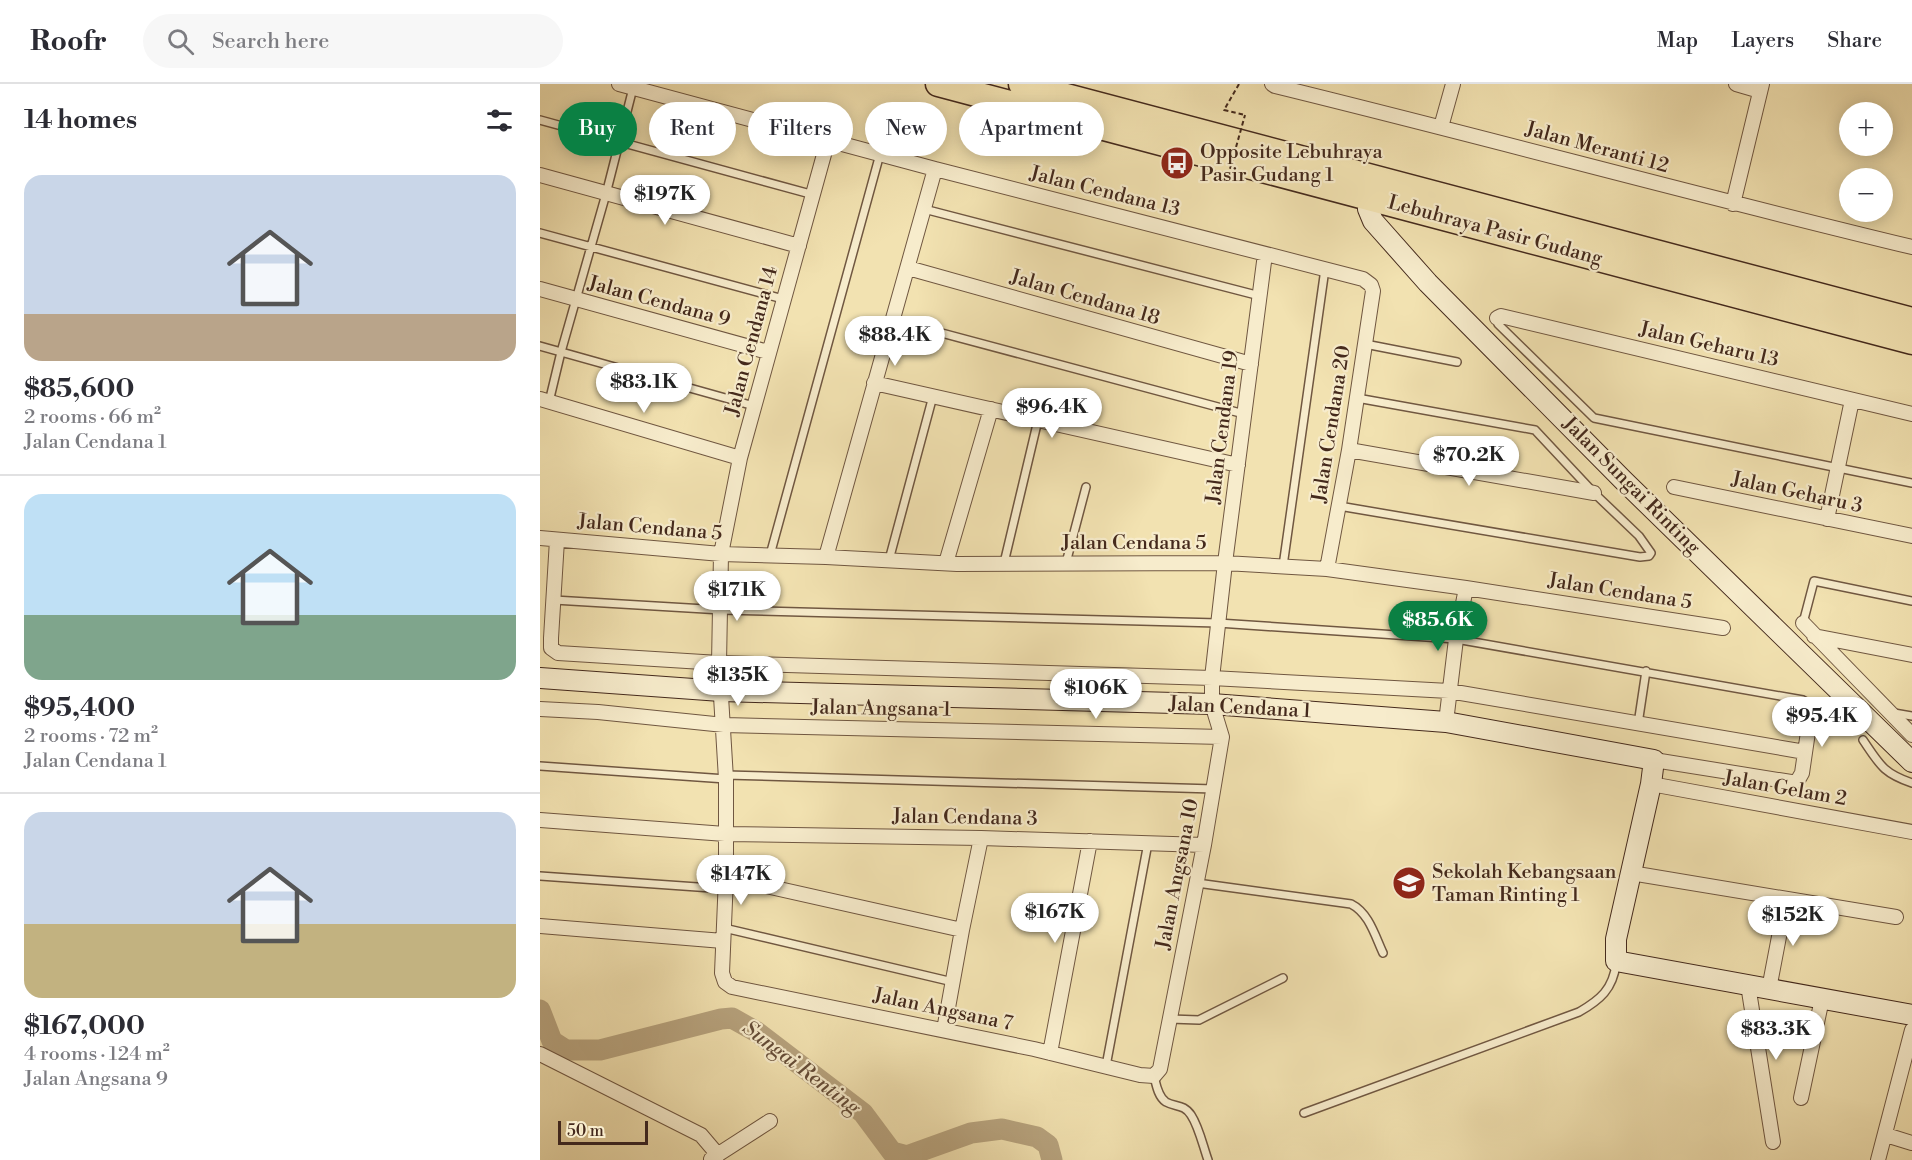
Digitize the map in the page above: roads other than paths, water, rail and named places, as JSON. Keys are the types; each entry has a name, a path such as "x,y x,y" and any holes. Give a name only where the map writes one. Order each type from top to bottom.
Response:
{"highway":[{"name":"Lebuhraya Pasir Gudang","path":"938,84 1912,342"},
{"name":"Lebuhraya Pasir Gudang","path":"1021,84 1912,320"}],"street":[{"name":"Jalan Cendana 13","path":"619,84 748,119"},
{"name":"Jalan Meranti 12","path":"1272,84 1733,204 1912,247"},
{"path":"1441,127 1453,84"},
{"path":"1733,204 1761,87 1736,84"},
{"name":"Jalan Cendana 14","path":"725,982 722,973 726,883 726,777 720,663 721,554 740,458 824,156"},
{"name":"Jalan Cendana 13","path":"887,156 1363,279 1371,285"},
{"path":"826,557 935,169"},
{"path":"540,175 799,246"},
{"name":"Jalan Sungai Rinting","path":"1372,199 1368,209 1373,221 1428,283 1623,480 1912,762"},
{"name":"Jalan Cendana 19","path":"1212,678 1266,254"},
{"name":"Jalan Cendana 18","path":"908,268 1251,364"},
{"name":"Jalan Cendana 20","path":"1328,569 1357,398 1373,291 1371,285"},
{"name":"Jalan Cendana 9","path":"540,289 768,352"},
{"name":"Jalan Geharu 13","path":"1497,318 1501,316 1912,414"},
{"path":"874,383 1238,465"},
{"path":"1827,519 1852,400"},
{"path":"545,401 740,458"},
{"path":"946,563 990,409"},
{"path":"1349,450 1594,493"},
{"name":"Jalan Geharu 3","path":"1674,488 1912,536"},
{"name":"Jalan Cendana 5","path":"540,537 721,554 946,563 1225,562 1328,569 1723,628"},
{"path":"554,600 557,540"},
{"path":"1446,722 1456,639 1466,588"},
{"name":"Jalan Cendana 1","path":"554,600 551,648 558,653 720,663 1212,678 1449,692 1806,752"},
{"path":"1803,623 1912,735"},
{"path":"1814,636 1912,654"},
{"name":"Jalan Cendana 1","path":"540,678 721,691 1212,704 1446,722 1791,782 1798,780 1802,773 1812,705"},
{"name":"Jalan Angsana 10","path":"1154,1076 1160,1069 1197,883 1222,737 1212,704 1212,678"},
{"name":"Jalan Angsana 1","path":"540,709 598,712 724,725 1222,737"},
{"path":"1654,760 1651,784 1616,939 1616,961 1912,1015"},
{"name":"Jalan Gelam 2","path":"1651,784 1912,832"},
{"name":"Jalan Cendana 3","path":"540,820 725,834 981,838 1204,845"},
{"path":"944,1030 981,838"},
{"path":"1050,1053 1090,841"},
{"path":"1630,873 1896,918"},
{"path":"726,883 962,930"},
{"path":"1769,989 1786,900"},
{"path":"540,926 724,935"},
{"name":"Jalan Angsana 7","path":"725,982 732,987 944,1030 1140,1075 1154,1076"},
{"path":"1748,985 1773,1142"},
{"path":"1801,1098 1822,999"},
{"path":"1878,1160 1910,1051 1912,1030"},
{"path":"540,1054 701,1135 714,1157 770,1120"},
{"path":"1886,1135 1912,1143"}],"lane":[{"path":"629,102 633,88"},
{"path":"540,120 558,125"},
{"path":"637,146 814,195"},
{"path":"545,401 591,247 615,156"},
{"path":"770,555 879,156"},
{"path":"924,209 1260,296"},
{"path":"540,233 783,299"},
{"path":"1283,566 1325,269"},
{"path":"1497,318 1498,324 1594,418 1912,483"},
{"path":"893,320 1244,414"},
{"path":"1365,344 1457,362"},
{"path":"540,346 754,406"},
{"path":"889,560 933,396"},
{"path":"1339,506 1640,557 1651,553 1649,548 1535,430 1357,398"},
{"path":"1004,563 1038,420"},
{"path":"1066,563 1086,487"},
{"path":"1803,623 1814,581 1912,601"},
{"path":"554,600 722,610 1218,623 1456,639 1803,700 1812,705"},
{"path":"1638,724 1646,671"},
{"path":"1889,712 1912,716"},
{"path":"1863,740 1881,766 1890,774 1912,783"},
{"path":"540,766 726,777 1214,789"},
{"path":"1106,1066 1148,843"},
{"path":"540,876 726,883"},
{"path":"1197,883 1351,904 1359,908 1365,916 1383,953"},
{"path":"724,935 953,982"},
{"path":"1304,1113 1580,1012 1606,994 1614,976 1616,961"},
{"path":"1170,1019 1199,1020 1283,978"},
{"path":"1154,1076 1158,1092 1163,1099 1166,1102 1178,1104 1192,1116 1208,1160"}],"waterway":[{"name":"Sungai Renting","path":"540,1010 552,1041 566,1050 600,1050 732,1018 757,1032 863,1113 892,1152 907,1156 971,1133 1002,1129 1037,1137 1048,1145 1052,1160"}],"place":[{"name":"Opposite Lebuhraya Pasir Gudang 1","path":"1177,163"},
{"name":"Sekolah Kebangsaan Taman Rinting 1","path":"1409,883"}]}
